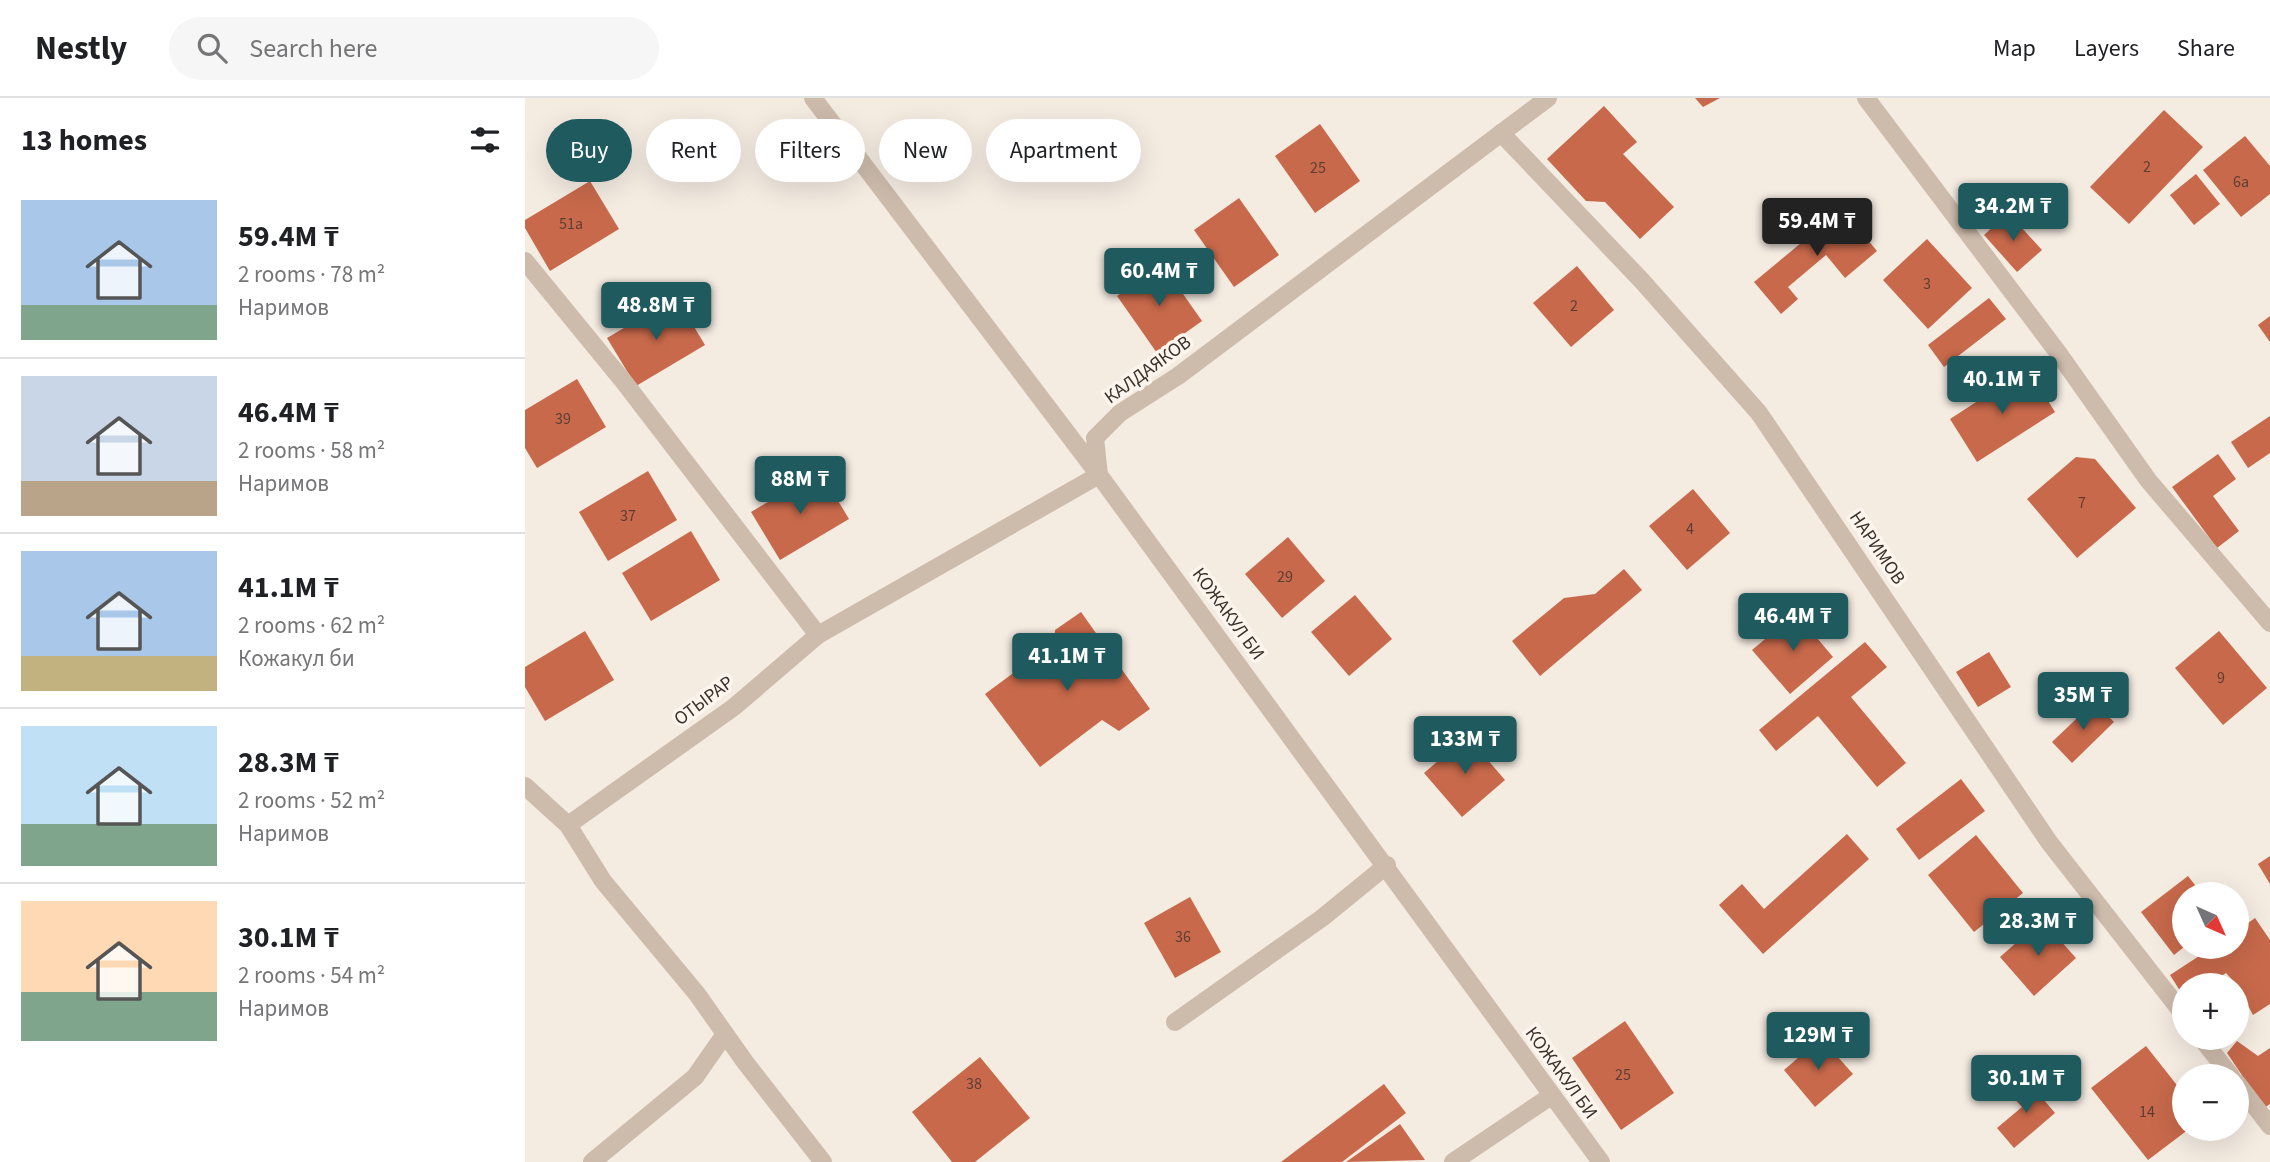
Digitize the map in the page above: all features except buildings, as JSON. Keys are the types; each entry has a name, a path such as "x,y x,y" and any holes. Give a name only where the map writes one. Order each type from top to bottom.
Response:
{"street":[{"name":"КОЖАКУЛ БИ","path":"813,98 1099,475 1387,865 1601,1162"},
{"name":"КАЛДАЯКОВ","path":"1099,475 1095,438 1120,413 1178,376 1548,98"},
{"path":"1865,98 2059,354 2148,480 2270,623"},
{"name":"НАРИМОВ","path":"1501,132 1642,281 1759,413 2049,842 2172,1001"},
{"path":"525,261 624,382 818,635 1099,475"},
{"name":"ОТЫРАР","path":"568,825 734,707 818,635"},
{"path":"525,786 568,825 603,881 697,994 823,1162"},
{"path":"1175,1022 1322,918 1387,865"},
{"path":"592,1162 695,1077 725,1034"},
{"path":"2210,1050 2222,1064"},
{"path":"1453,1162 1551,1096"},
{"path":"2249,1099 2270,1126"}]}
